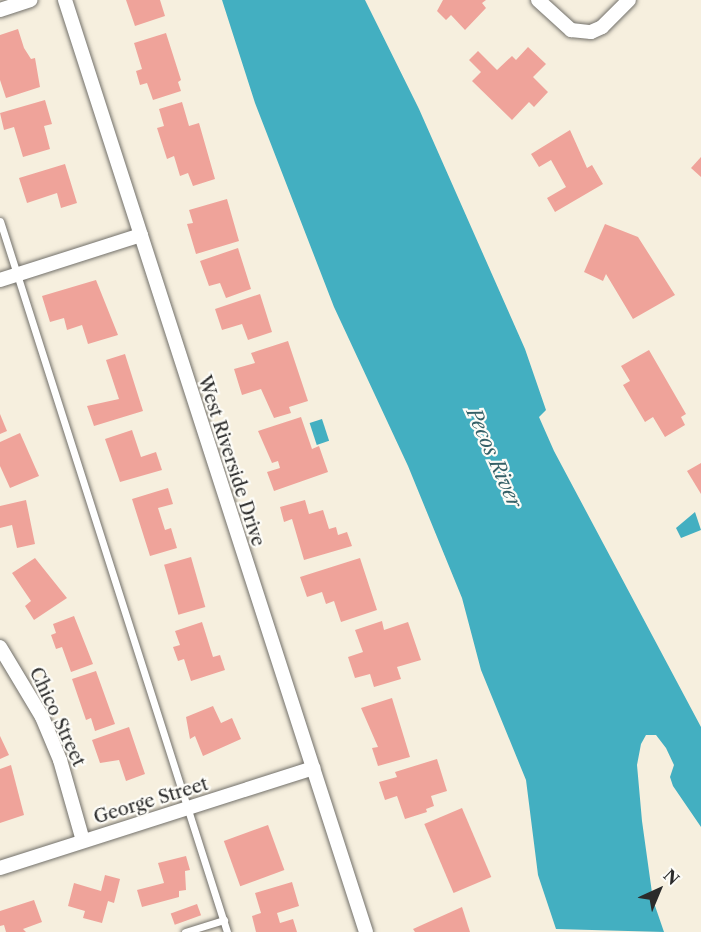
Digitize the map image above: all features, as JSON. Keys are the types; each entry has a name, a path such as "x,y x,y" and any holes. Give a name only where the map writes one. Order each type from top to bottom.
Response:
{"street":[{"path":"0,10 30,0"},
{"name":"West Riverside Drive","path":"65,0 366,932"},
{"path":"538,0 571,30 591,32 602,27 629,0"},
{"path":"0,280 141,235"},
{"name":"Chico Street","path":"0,648 42,717 60,760 83,841"},
{"name":"George Street","path":"0,868 313,768"}],"lane":[{"path":"0,221 227,932"},
{"path":"185,932 224,920"}],"water":[{"name":"Pecos River","path":"222,0 365,0 419,109 525,349 546,410 539,417 554,451 701,727 701,827 673,786 670,777 674,765 666,748 656,735 646,735 641,744 637,765 653,900 664,932 556,929 538,875 526,780 481,670 462,598 408,466 334,307 255,103"},
{"path":"322,419 329,441 317,445 310,423"},
{"path":"695,512 701,530 681,538 676,528"}],"building":[{"path":"126,0 160,0 165,16 135,26"},
{"path":"443,0 486,0 482,3 486,8 465,30 451,15 446,20 437,11"},
{"path":"18,29 24,48 31,59 35,58 40,87 6,98 0,80 0,35"},
{"path":"166,33 181,80 178,82 181,91 153,100 147,83 140,85 136,71 142,69 134,43"},
{"path":"528,47 546,64 533,77 548,92 534,107 529,102 512,120 472,81 481,72 469,60 478,51 497,70 512,56 516,60"},
{"path":"45,100 52,124 44,126 50,149 23,157 14,127 4,130 0,113"},
{"path":"182,102 189,126 199,123 215,179 193,186 188,173 180,176 174,156 167,159 157,128 164,126 159,109"},
{"path":"570,130 587,168 592,165 603,184 555,212 547,198 566,187 551,160 539,167 531,154"},
{"path":"701,157 701,177 691,168"},
{"path":"65,164 77,203 61,208 57,193 27,203 19,178"},
{"path":"227,199 239,241 196,254 187,224 193,223 189,210"},
{"path":"605,224 638,237 675,295 633,319 606,274 603,281 584,272"},
{"path":"238,248 251,289 226,298 220,283 209,286 200,261"},
{"path":"96,280 118,335 88,344 82,325 67,330 64,318 50,322 42,296"},
{"path":"260,294 272,332 248,340 242,324 222,330 215,309"},
{"path":"288,341 308,401 289,407 291,413 274,418 261,389 242,395 234,369 255,363 251,353"},
{"path":"649,350 686,414 681,417 685,425 665,437 653,417 645,422 623,385 630,381 621,366"},
{"path":"125,354 143,411 94,426 87,406 119,399 106,360"},
{"path":"0,414 7,431 0,434"},
{"path":"301,417 312,449 319,446 328,472 274,491 267,472 280,468 278,461 272,463 258,431"},
{"path":"132,430 141,457 156,452 162,470 120,482 105,439"},
{"path":"20,433 39,476 10,488 0,466 0,442"},
{"path":"701,463 701,494 687,471"},
{"path":"168,488 173,504 158,508 165,530 171,528 177,548 150,556 132,499"},
{"path":"26,500 35,544 17,548 12,525 0,528 0,506"},
{"path":"305,500 309,514 323,510 329,529 336,527 338,535 347,532 352,546 304,560 292,519 284,522 280,507"},
{"path":"191,557 205,607 178,615 164,565"},
{"path":"35,558 67,598 34,620 25,606 31,601 12,573"},
{"path":"360,558 377,610 341,622 334,601 326,604 322,592 307,597 300,577"},
{"path":"74,616 93,664 71,672 62,647 56,649 51,635 56,633 53,624"},
{"path":"382,621 384,630 408,622 421,660 397,667 401,679 374,687 370,674 355,678 348,657 363,652 355,630"},
{"path":"202,622 213,657 220,655 225,670 191,681 184,659 178,661 173,647 180,645 175,631"},
{"path":"96,671 115,724 95,731 91,718 86,720 72,679"},
{"path":"392,698 410,757 378,766 372,748 378,747 361,708"},
{"path":"213,706 221,723 232,718 241,739 203,756 195,736 190,739 186,717"},
{"path":"129,727 145,774 126,781 119,760 100,763 92,740"},
{"path":"0,736 9,755 0,759"},
{"path":"437,759 447,791 431,796 434,806 426,809 427,812 405,819 397,796 385,800 379,782 397,777 395,772"},
{"path":"11,765 24,815 0,823 0,769"},
{"path":"462,808 491,877 454,893 424,824"},
{"path":"268,825 284,870 240,886 224,841"},
{"path":"186,856 190,870 185,871 186,890 179,891 179,897 142,907 137,890 164,883 158,863"},
{"path":"105,875 120,879 114,903 108,901 102,923 83,918 85,911 68,906 74,883 101,891"},
{"path":"292,882 299,906 277,913 280,923 293,919 297,932 256,932 252,916 261,913 255,893"},
{"path":"34,900 42,922 23,929 26,932 6,932 4,925 0,926 0,911"},
{"path":"197,904 201,915 175,925 171,914"},
{"path":"462,907 470,932 415,932 413,929"}]}
